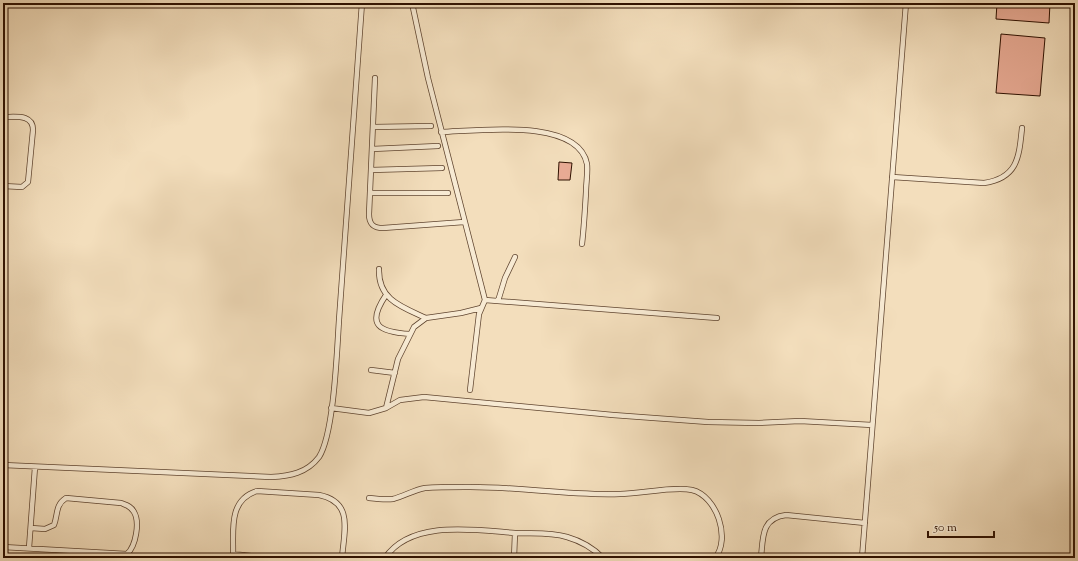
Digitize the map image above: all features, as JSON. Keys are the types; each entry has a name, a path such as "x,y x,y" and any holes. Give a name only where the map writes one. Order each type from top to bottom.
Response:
{"lane":[{"path":"3,465 259,477 292,475 303,471 319,456 325,439 331,408 362,3"},
{"path":"412,3 441,132 485,300 481,308 470,390"},
{"path":"862,558 866,523 872,425 906,3"},
{"path":"375,78 369,219 371,223 378,228 464,222"},
{"path":"3,186 22,187 28,182 33,130 31,122 28,119 4,117"},
{"path":"373,127 431,126"},
{"path":"892,177 984,183 994,181 1011,171 1016,162 1022,128"},
{"path":"441,132 526,130 551,134 571,141 579,147 587,165 582,244"},
{"path":"372,149 438,146"},
{"path":"371,170 442,168"},
{"path":"370,193 448,193"},
{"path":"498,302 505,278 515,257"},
{"path":"379,269 381,287 386,295 400,306 426,318"},
{"path":"386,295 378,312 377,325 389,332 410,334"},
{"path":"485,300 717,318"},
{"path":"386,408 398,359 414,327 426,318 461,313 481,308"},
{"path":"371,370 395,373"},
{"path":"331,408 369,413 386,408 394,403 408,398 424,398 708,422 760,423 800,421 872,425"},
{"path":"29,548 35,467"},
{"path":"369,498 388,499 425,488 511,488 620,494 693,490 706,497 714,507 717,516 722,542 721,551 715,558"},
{"path":"269,558 233,556 236,507 240,499 247,494 257,491 319,495 329,497 337,502 345,519 342,558"},
{"path":"3,547 127,554 133,549 135,542 136,517 133,510 128,505 121,503 66,498 58,507 55,520 50,528 31,528"},
{"path":"761,558 766,527 769,522 777,516 786,515 866,523"},
{"path":"386,558 404,541 423,533 461,529 566,536 582,542 603,558"},
{"path":"514,558 515,533"}],"building":[{"path":"997,3 1050,3 1049,23 996,19"},
{"path":"1001,34 1045,38 1040,96 996,93"},
{"path":"559,162 572,163 570,180 558,180"}]}
